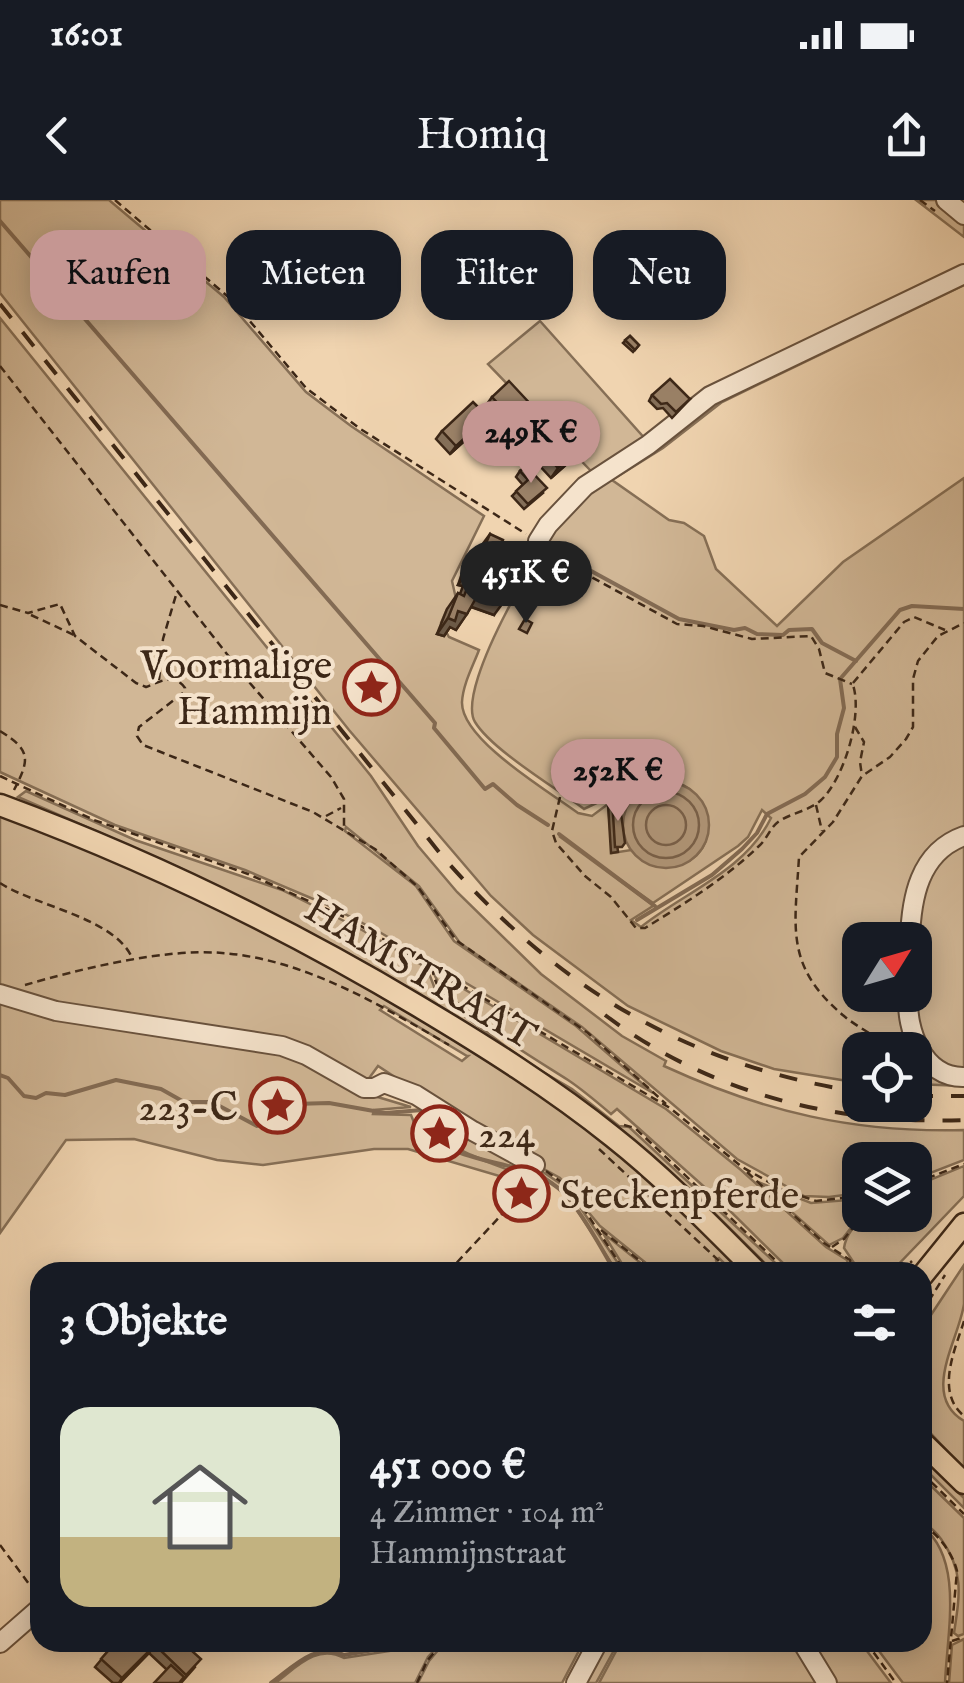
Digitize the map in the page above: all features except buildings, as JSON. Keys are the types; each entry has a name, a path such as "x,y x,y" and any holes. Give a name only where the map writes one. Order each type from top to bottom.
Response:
{"main road":[{"name":"HAMSTRAAT","path":"2,806 101,844 232,903 441,1020 548,1089 616,1139 677,1192 747,1262"},
{"path":"932,1264 964,1224"},
{"path":"932,1452 964,1483"}],"street":[{"path":"946,200 964,215"},
{"path":"538,541 585,486 648,445 710,396 964,274"},
{"path":"910,922 917,882 943,848 964,836"},
{"path":"7,997 56,1011 297,1051 364,1088 384,1083 416,1094 473,1132 535,1166"},
{"path":"909,1012 910,1029 920,1051 936,1069 964,1077"},
{"path":"0,1643 30,1617"},
{"path":"576,1683 593,1652"},
{"path":"808,1652 827,1683"}],"path":[{"path":"115,200 233,302 306,388 359,428 584,573 677,624 702,626 752,640 811,636 819,648 825,673 851,684"},
{"path":"0,366 248,682 331,777 341,792 344,828"},
{"path":"158,681 163,639 177,592"},
{"path":"28,613 60,604 75,636"},
{"path":"0,605 28,613 75,636 140,686 178,680 185,689 142,724 137,736 143,744 324,817 386,858 418,886 456,940 588,1033 851,1262"},
{"path":"851,684 904,622 914,616 946,630"},
{"path":"866,1032 836,1008 806,974 797,956 798,857 833,822 862,776 890,757 912,732 914,671 927,647 946,630 964,623"},
{"path":"560,797 552,831 556,843 577,869 641,929 725,875 762,844 774,825 816,804 830,791 854,726 858,705 851,684"},
{"path":"854,726 864,742 862,776"},
{"path":"0,730 17,742 26,765 2,806"},
{"name":"HAMSTRAAT","path":"0,776 137,836 280,886 349,919 670,1108"},
{"path":"816,804 822,832"},
{"path":"324,817 343,808"},
{"path":"0,883 35,902 91,921 127,947 134,961"},
{"path":"7,997 18,987 134,961 202,952 256,958 352,993 453,1048"},
{"path":"596,1146 720,1261"},
{"path":"932,1176 964,1164"},
{"path":"535,1166 571,1189 619,1262"},
{"path":"742,1167 808,1200 842,1197"},
{"path":"457,1262 523,1188"},
{"path":"596,1226 641,1262"},
{"path":"831,1248 850,1232"},
{"path":"844,1239 844,1256"},
{"path":"932,1296 952,1264"},
{"path":"964,1321 948,1382 954,1408 964,1416"},
{"path":"932,1483 964,1514"},
{"path":"932,1531 955,1562 958,1588 947,1683"},
{"path":"0,1546 30,1586"},
{"path":"951,1641 964,1637"},
{"path":"417,1683 435,1652"},
{"path":"873,1652 896,1683"}],"shaded area":[{"path":"0,200 109,200 145,230 30,230 30,320 206,320 206,282 226,299 226,320 244,320 306,392 484,516 452,581 457,603 453,611 447,609 441,623 449,637 479,650 463,695 466,717 491,748 578,813 592,816 608,804 612,853 631,850 661,867 694,857 705,843 708,825 693,792 677,783 658,783 636,794 618,780 601,801 584,809 510,756 475,722 472,704 478,677 508,610 546,544 576,502 702,407 964,278 964,285 722,402 663,448 612,480 669,520 684,523 704,536 716,569 777,626 843,562 964,478 964,1086 932,1085 932,1032 842,1032 842,1080 774,1069 721,1051 628,1006 533,935 491,896 349,730 0,293","holes":["762,810 771,818 760,836 730,867 641,927 631,920 653,906 559,836 653,903 738,846 748,837"]},
{"path":"916,200 936,200 964,225 964,237"},
{"path":"0,318 371,776 418,846 457,892 541,974 622,1036 666,1061 664,1066 738,1096 810,1116 885,1128 964,1130 964,1160 932,1172 932,1142 842,1142 842,1195 804,1196 737,1159 582,1027 460,943 419,886 346,827 345,831 416,886 454,941 576,1026 653,1093 325,904 245,870 115,825 0,772"},
{"path":"540,321 647,441 596,472 488,364"},
{"path":"26,791 135,840 282,890 427,968 435,989 447,1003 619,1126 629,1127 774,1262 764,1262 697,1196 629,1138 328,944 182,869 18,797"},
{"path":"0,814 150,873 360,980 528,1083 617,1151 734,1262 719,1258 717,1262 645,1262 600,1226 560,1178 491,1140 378,1066 367,1081 322,1062 0,990","holes":["384,1006 468,1056 462,1061 380,1010"]},
{"path":"434,974 666,1109 848,1262 782,1262 617,1109 611,1114 574,1084 474,1017"},
{"path":"0,998 279,1049 371,1095 411,1107 374,1110 373,1114 411,1115 426,1139 522,1175 506,1178 408,1149 374,1149 263,1165 217,1160 134,1139 66,1140 0,1233"},
{"path":"428,1107 526,1167 484,1160 453,1146 423,1117"},
{"path":"964,1166 964,1196 932,1229 932,1179"},
{"path":"535,1170 567,1188 617,1262 611,1262 566,1193"},
{"path":"758,1182 811,1203 842,1200 842,1232 848,1232 829,1245"},
{"path":"929,1232 901,1262 853,1262 844,1248 849,1234"},
{"path":"603,1233 639,1262 621,1262"},
{"path":"964,1265 964,1304 943,1382 951,1410 964,1421 964,1469 932,1435 932,1313"},
{"path":"932,1467 964,1498 964,1508 932,1476"},
{"path":"932,1487 964,1518 964,1634 958,1636 954,1633 959,1595 957,1573 933,1530"},
{"path":"932,1537 949,1578 945,1683 903,1683 880,1652 932,1652"},
{"path":"964,1639 964,1683 949,1683 952,1645"},
{"path":"383,1652 433,1652 415,1683 275,1683 315,1656 334,1654 344,1658"},
{"path":"436,1652 578,1652 562,1683 418,1683"},
{"path":"601,1652 613,1652 596,1683 584,1683"},
{"path":"616,1652 804,1652 823,1683 599,1683"},
{"path":"812,1652 868,1652 891,1683 831,1683"}],"water":[{"path":"666,782 696,795 709,825 696,855 666,868 636,855 623,825 636,795"}],"waterway":[{"path":"0,221 435,723 434,728 485,789 493,784 548,825"},
{"path":"556,547 582,566 679,619 734,630 745,628 757,634 783,635 789,630 812,629 822,643 856,661"},
{"path":"637,920 712,875 757,833 767,814 805,794 825,777 837,757 837,734 844,708 840,679 900,610 912,606 964,609"},
{"path":"559,834 655,906"},
{"path":"0,1075 8,1078 24,1096 36,1098 46,1093 65,1095 116,1080 161,1089 184,1102 212,1102 257,1126 277,1110 293,1104 329,1103 385,1113 422,1110"},
{"path":"421,1112 419,1122 447,1148 524,1170 558,1188 581,1216 609,1262"},
{"path":"271,1683 321,1652"},
{"path":"334,1652 362,1652"}],"railway":[{"path":"0,304 443,857 487,904 533,946 630,1014 682,1041 738,1062 842,1089"},
{"path":"605,1015 687,1065 775,1099 868,1117 964,1120"},
{"path":"932,1096 964,1096"}],"place":[{"name":"Voormalige Hammijn","path":"371,687"},
{"name":"223-C","path":"277,1106"},
{"name":"224","path":"439,1133"},
{"name":"Steckenpferde","path":"521,1194"}]}
